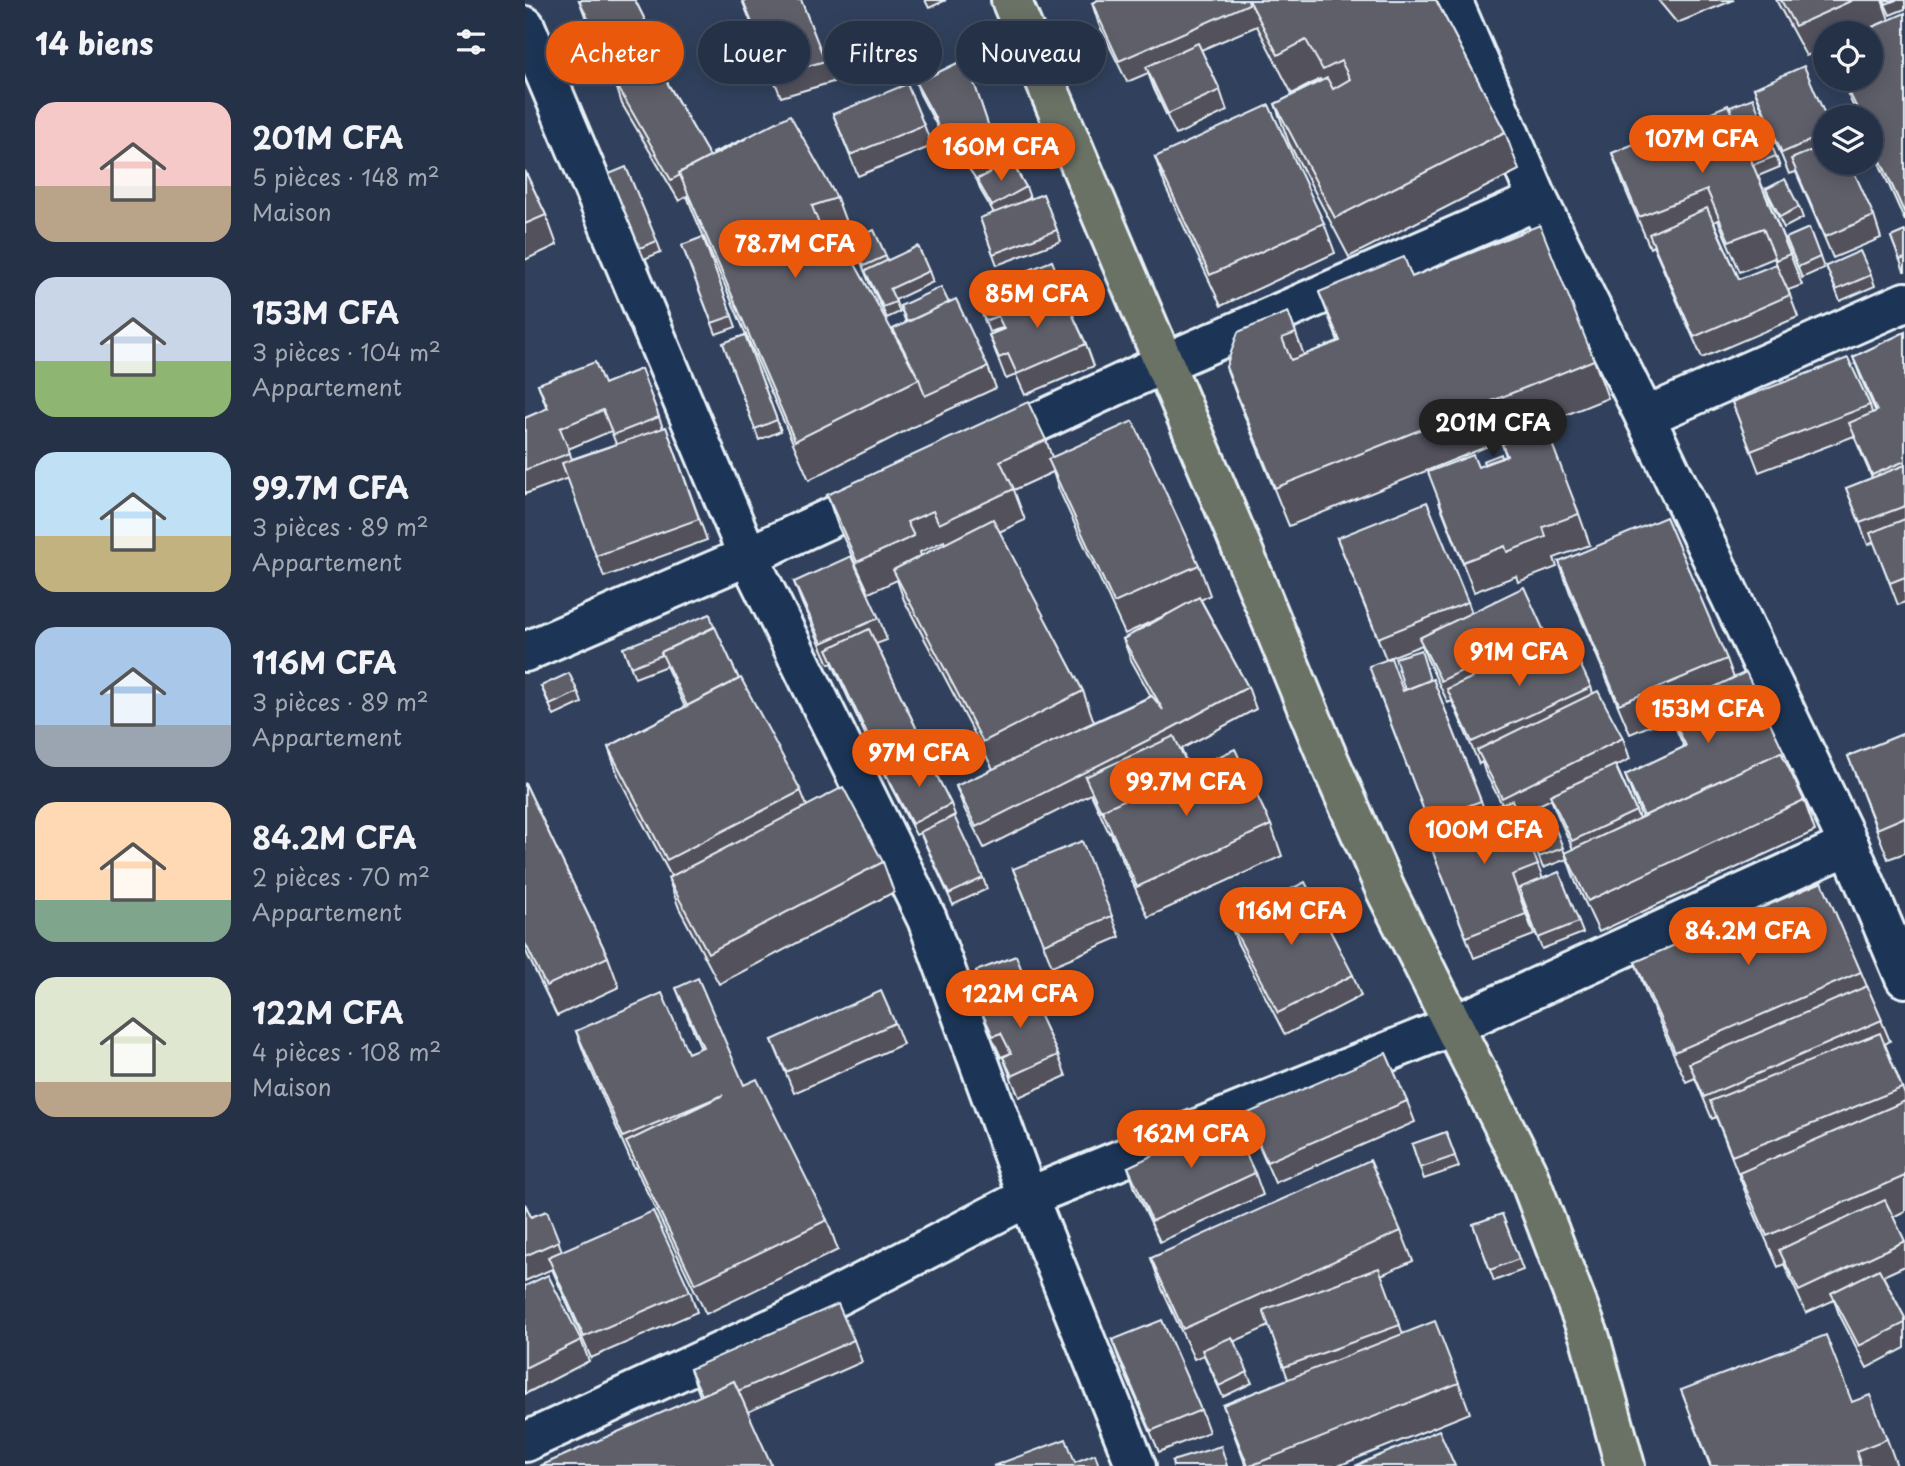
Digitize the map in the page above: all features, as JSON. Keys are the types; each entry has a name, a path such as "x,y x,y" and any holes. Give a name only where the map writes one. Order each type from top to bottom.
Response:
{"highway":[{"path":"1011,0 1335,773 1387,891 1526,1170 1590,1339 1625,1466"}],"street":[{"path":"1452,0 1538,200 1645,416 1849,845 1905,978"},
{"path":"525,26 748,556 927,919 1028,1197 1136,1466"},
{"path":"963,457 1165,363 1538,200"},
{"path":"1645,416 1905,302"},
{"path":"525,652 748,556 912,480"},
{"path":"525,1442 790,1320 1028,1197 1454,1025 1849,845"}],"building":[{"path":"579,0 635,0 646,21 589,21"},
{"path":"743,0 801,0 809,21 751,21"},
{"path":"1098,0 1248,0 1249,4 1119,61 1106,33 1106,21 1100,21 1092,3"},
{"path":"1249,0 1436,0 1505,132 1335,218 1275,104 1327,78 1333,89 1350,79 1341,61 1323,70 1306,40 1278,55"},
{"path":"1781,0 1853,0 1795,26"},
{"path":"1905,13 1905,214 1883,165 1883,105 1855,105 1849,91 1883,91 1883,23"},
{"path":"810,23 824,58 824,61 810,65"},
{"path":"1198,43 1220,90 1168,114 1146,67"},
{"path":"956,64 956,84 974,84 989,127 945,149 935,118 917,84 942,84 942,71"},
{"path":"1804,66 1821,105 1813,105 1813,139 1782,153 1754,88"},
{"path":"616,84 668,84 710,157 671,180"},
{"path":"907,84 924,125 850,155 833,114"},
{"path":"1753,98 1776,156 1753,165 1730,107"},
{"path":"1269,105 1324,223 1210,275 1155,157"},
{"path":"1728,105 1790,254 1776,260 1763,228 1729,241 1707,190 1639,217 1612,153"},
{"path":"790,115 837,198 812,206 834,262 851,257 919,379 795,441 679,173"},
{"path":"998,135 1009,157 972,168 959,149"},
{"path":"747,138 714,155 713,153"},
{"path":"1813,150 1813,175 1855,175 1874,216 1825,237 1791,159"},
{"path":"1011,161 1026,187 992,206 977,180"},
{"path":"626,167 657,241 640,248 609,174"},
{"path":"525,171 546,215 525,224"},
{"path":"1785,179 1799,207 1780,217 1766,189"},
{"path":"1043,194 1057,230 993,254 980,218"},
{"path":"1707,208 1739,279 1776,264 1790,295 1694,337 1649,234"},
{"path":"1540,225 1594,360 1275,488 1226,367 1238,332 1288,312 1296,333 1282,338 1291,360 1340,341 1319,292 1404,257 1412,277"},
{"path":"1809,228 1820,257 1798,267 1786,238"},
{"path":"874,230 886,256 864,266 852,240"},
{"path":"1905,231 1905,258 1900,260 1891,237"},
{"path":"703,237 732,316 712,323 682,245"},
{"path":"918,246 929,271 890,289 896,302 883,307 865,271"},
{"path":"1860,251 1871,275 1836,290 1826,266"},
{"path":"1052,261 1064,291 1059,285 996,312 998,316 985,321 974,292"},
{"path":"1059,285 1086,344 1017,374 1008,354 999,358 989,335 1004,329 996,312"},
{"path":"941,287 949,303 907,322 900,306"},
{"path":"956,299 988,367 925,396 893,329"},
{"path":"1905,332 1905,461 1872,475 1849,423 1877,411 1853,357"},
{"path":"745,335 777,420 755,429 723,343"},
{"path":"1848,358 1870,405 1751,451 1732,402"},
{"path":"595,362 604,384 641,369 659,417 613,435 603,410 560,428 570,453 525,470 525,418 548,408 538,384"},
{"path":"1028,402 1046,440 1000,461 1014,489 939,524 933,511 907,522 914,536 857,562 827,495"},
{"path":"1133,421 1199,565 1114,603 1048,459"},
{"path":"666,427 699,519 596,556 562,463"},
{"path":"1546,428 1579,514 1543,527 1546,537 1507,552 1505,546 1463,562 1428,472 1473,455 1478,467 1507,456 1502,444"},
{"path":"1501,454 1502,458 1484,464 1483,461"},
{"path":"1905,465 1905,506 1860,523 1846,488"},
{"path":"1427,502 1468,602 1378,638 1337,538"},
{"path":"1666,517 1727,659 1619,704 1559,562"},
{"path":"993,519 1083,691 983,742 893,570"},
{"path":"1905,519 1905,577 1890,583 1870,533"},
{"path":"851,556 879,618 822,643 794,582"},
{"path":"1524,587 1544,631 1441,681 1419,638"},
{"path":"1199,597 1248,687 976,827 956,786 1152,696 1163,710 1123,639"},
{"path":"710,614 714,627 661,652 662,655 631,667 623,648"},
{"path":"715,627 739,679 687,706 661,652"},
{"path":"869,629 920,736 877,755 827,649"},
{"path":"1566,634 1591,687 1472,742 1447,689"},
{"path":"1421,650 1430,680 1405,690 1395,658"},
{"path":"1391,658 1403,691 1433,679 1481,801 1428,821 1369,666"},
{"path":"1746,672 1785,754 1781,752 1644,816 1625,775 1686,746 1668,709"},
{"path":"569,673 578,692 550,705 541,686"},
{"path":"741,678 801,791 667,860 608,747"},
{"path":"1598,691 1623,738 1502,798 1477,750"},
{"path":"1905,733 1905,817 1877,829 1848,756"},
{"path":"1174,736 1190,770 1101,811 1085,777"},
{"path":"1235,749 1271,825 1137,887 1102,810"},
{"path":"1781,752 1804,800 1588,901 1565,853"},
{"path":"926,754 951,804 912,824 886,774"},
{"path":"1615,765 1636,811 1572,841 1550,795"},
{"path":"525,783 608,957 546,986 525,943"},
{"path":"843,787 883,862 708,953 668,878"},
{"path":"1512,800 1538,865 1512,875 1526,914 1466,937 1426,834"},
{"path":"1550,815 1563,848 1539,857 1526,825"},
{"path":"954,816 983,878 949,894 920,832"},
{"path":"1082,841 1112,916 1044,944 1013,869"},
{"path":"1559,872 1579,922 1538,938 1519,888"},
{"path":"1305,882 1353,975 1278,1013 1229,920"},
{"path":"1822,882 1861,972 1675,1052 1635,962"},
{"path":"1016,956 1025,978 984,994 976,971"},
{"path":"698,978 744,1085 757,1079 827,1220 695,1284 626,1142 723,1095 623,1137 576,1031 662,993 688,1053 703,1047 676,988"},
{"path":"1026,986 1058,1055 1012,1076 1003,1057 1011,1053 1001,1033 993,1036 980,1008"},
{"path":"1867,986 1882,1020 1704,1097 1689,1063"},
{"path":"881,991 895,1023 786,1072 772,1040"},
{"path":"1880,1033 1902,1088 1732,1156 1710,1101"},
{"path":"1386,1053 1407,1101 1267,1162 1246,1114"},
{"path":"1905,1101 1905,1176 1767,1236 1739,1173"},
{"path":"1229,1119 1255,1173 1152,1221 1128,1167"},
{"path":"1446,1132 1455,1156 1420,1168 1412,1144"},
{"path":"1370,1160 1401,1231 1183,1329 1151,1258"},
{"path":"1885,1200 1905,1241 1799,1291 1779,1250"},
{"path":"525,1204 531,1217 547,1211 559,1241 525,1256"},
{"path":"653,1211 690,1291 584,1337 548,1257"},
{"path":"1502,1214 1519,1259 1490,1270 1473,1224"},
{"path":"1379,1268 1400,1325 1284,1367 1263,1310"},
{"path":"1879,1269 1905,1318 1905,1323 1859,1346 1831,1293"},
{"path":"548,1275 581,1340 525,1368 525,1286"},
{"path":"838,1304 854,1340 738,1391 734,1381 702,1395 690,1369"},
{"path":"1162,1320 1201,1410 1151,1431 1112,1340"},
{"path":"1435,1321 1459,1383 1248,1466 1223,1405"},
{"path":"1826,1335 1852,1402 1870,1395 1887,1439 1856,1451 1861,1466 1711,1466 1681,1390"},
{"path":"1232,1337 1248,1372 1219,1386 1202,1350"},
{"path":"734,1381 772,1466 540,1466"},
{"path":"1439,1430 1455,1466 1355,1466"},
{"path":"1066,1439 1075,1462 1095,1454 1099,1466 993,1466"},
{"path":"1221,1446 1227,1466 1173,1466 1172,1461"}]}
